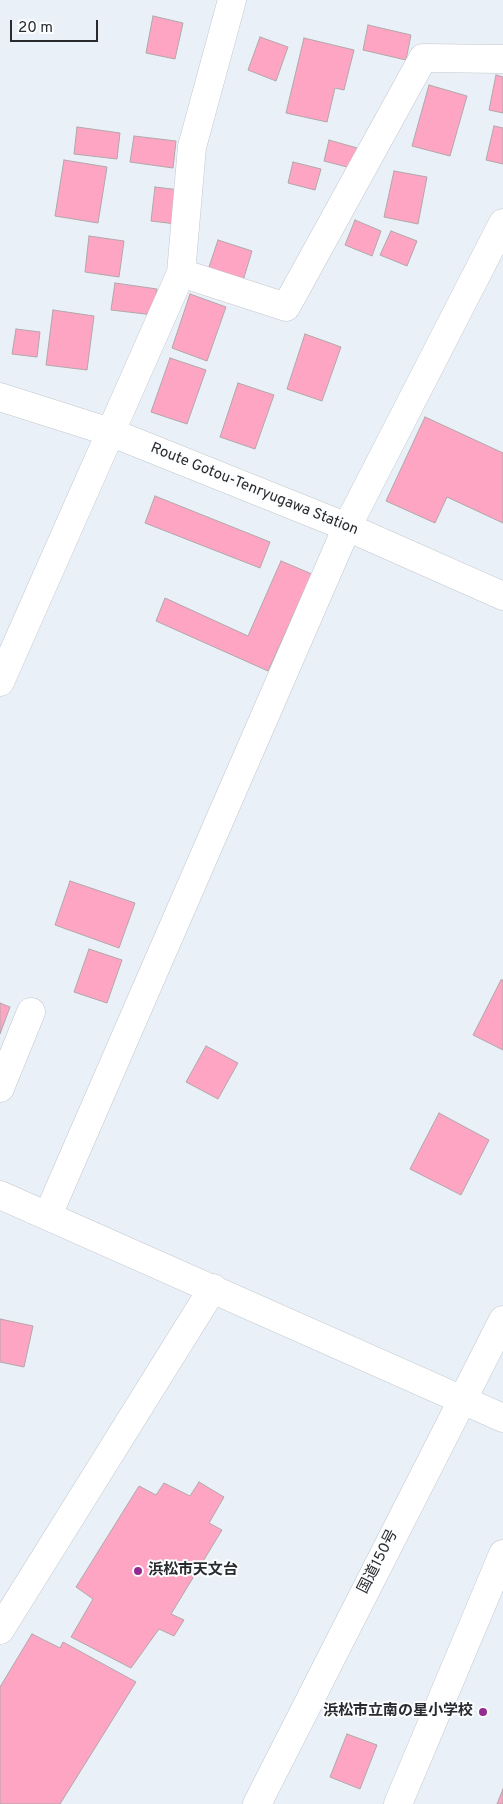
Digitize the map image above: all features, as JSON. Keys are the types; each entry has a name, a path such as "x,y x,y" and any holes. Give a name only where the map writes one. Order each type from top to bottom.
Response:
{"main road":[{"path":"0,682 181,273 192,147 232,0"},
{"path":"181,273 286,307 423,58 503,59"},
{"path":"48,1215 346,527 503,223"},
{"name":"Route Gotou-Tenryugawa Station","path":"0,397 110,432 346,527 503,596"},
{"path":"0,1088 31,1012"},
{"path":"0,1195 503,1418"},
{"path":"0,1630 213,1288"},
{"name":"国道150号","path":"257,1804 503,1320"},
{"path":"398,1804 503,1554"}],"building":[{"path":"153,16 183,23 175,59 146,53"},
{"path":"368,25 411,35 406,60 363,50"},
{"path":"260,37 288,47 276,81 248,70"},
{"path":"304,38 354,50 344,90 335,88 327,122 286,113"},
{"path":"496,75 503,77 503,113 489,110"},
{"path":"429,85 467,96 450,156 412,146"},
{"path":"494,126 503,128 503,164 486,160"},
{"path":"77,127 120,133 117,159 74,154"},
{"path":"134,136 176,141 173,168 130,162"},
{"path":"329,140 357,148 351,168 324,161"},
{"path":"64,160 107,167 98,223 55,216"},
{"path":"293,162 321,169 315,190 288,183"},
{"path":"394,171 427,177 418,224 384,217"},
{"path":"155,187 180,190 176,224 151,221"},
{"path":"355,220 381,231 372,256 345,245"},
{"path":"391,231 417,241 407,266 380,255"},
{"path":"89,236 124,241 119,277 85,272"},
{"path":"218,240 252,251 242,284 207,273"},
{"path":"115,283 157,289 154,315 111,310"},
{"path":"190,294 226,307 207,361 172,348"},
{"path":"53,310 94,316 87,370 46,365"},
{"path":"16,329 40,332 37,357 12,354"},
{"path":"305,334 341,347 322,401 287,389"},
{"path":"170,358 206,370 187,424 151,412"},
{"path":"238,383 274,395 255,449 220,437"},
{"path":"425,417 503,453 503,523 447,497 435,523 386,501"},
{"path":"155,496 270,542 260,568 145,523"},
{"path":"281,561 312,574 268,671 156,621 165,598 248,636"},
{"path":"70,881 135,903 119,948 55,925"},
{"path":"89,949 122,960 107,1003 74,992"},
{"path":"501,980 503,980 503,1050 473,1035"},
{"path":"0,1003 10,1007 0,1034"},
{"path":"206,1046 238,1063 218,1099 186,1082"},
{"path":"439,1113 489,1140 461,1195 410,1169"},
{"path":"0,1319 33,1326 24,1367 0,1362"},
{"path":"199,1482 224,1497 209,1523 222,1530 171,1614 184,1620 174,1636 159,1629 131,1668 71,1637 93,1599 76,1587 139,1486 156,1495 164,1483 190,1496"},
{"path":"32,1634 60,1648 63,1642 136,1682 60,1804 0,1804 0,1687"},
{"path":"347,1734 377,1745 360,1789 330,1777"},
{"path":"503,1789 503,1804 497,1804"}],"place":[{"name":"浜松市天文台","path":"138,1571"},
{"name":"浜松市立南の星小学校","path":"483,1712"}]}
